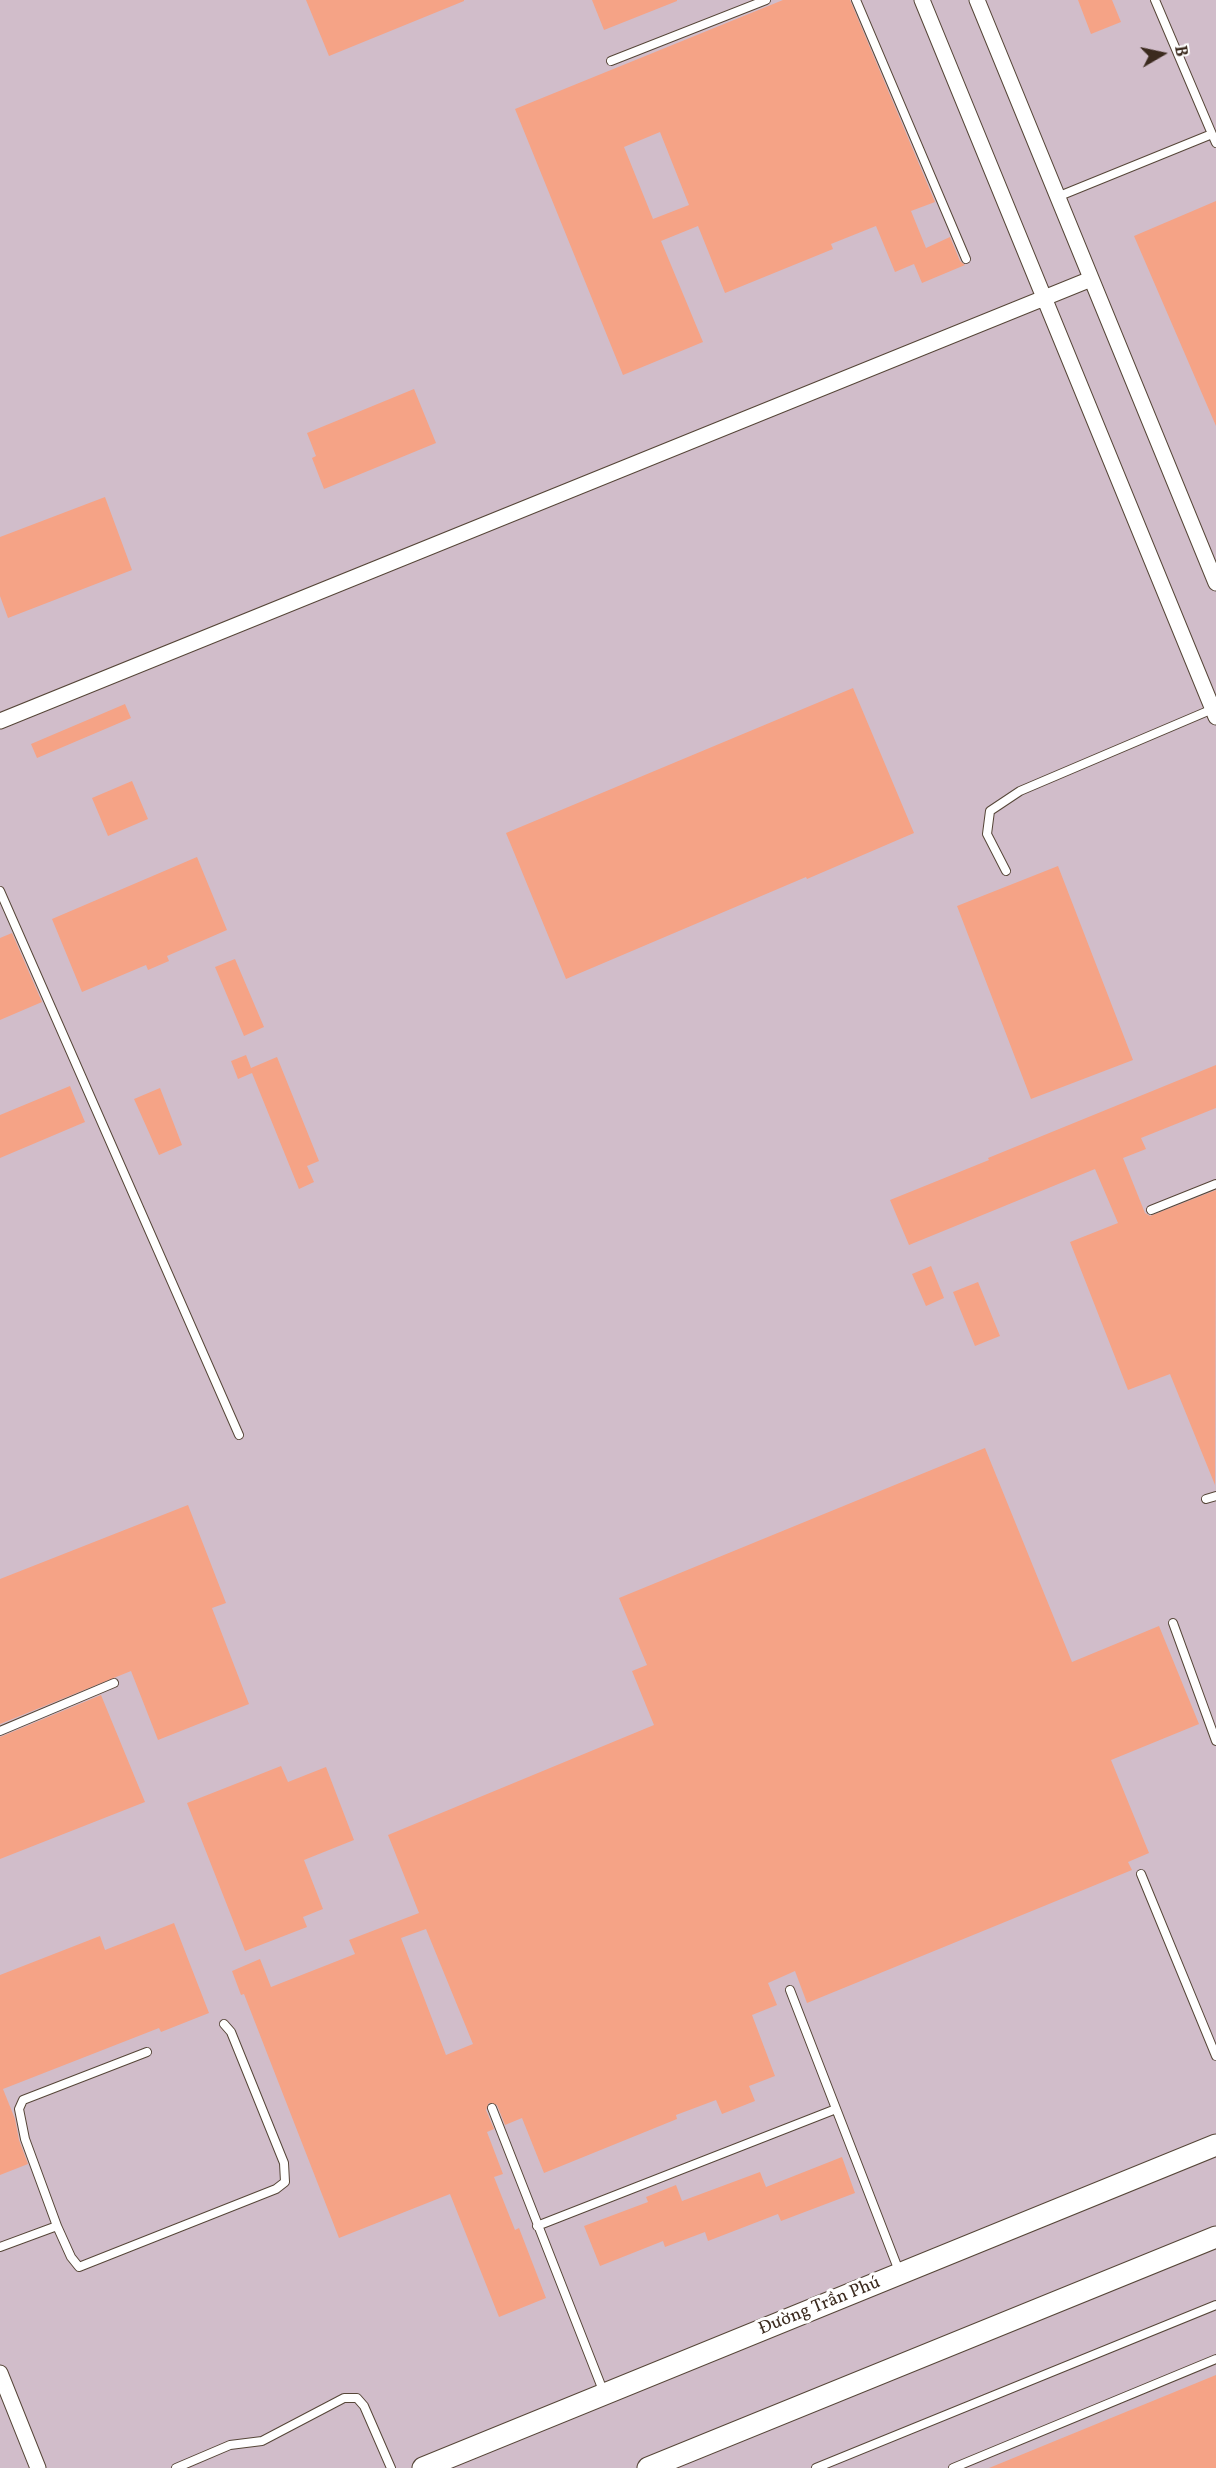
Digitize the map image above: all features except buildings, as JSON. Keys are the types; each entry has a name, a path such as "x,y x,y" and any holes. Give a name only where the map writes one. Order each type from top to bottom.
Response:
{"main road":[{"name":"Đường Trần Phú","path":"423,2468 1216,2145"},
{"path":"648,2468 1216,2236"}],"street":[{"path":"922,0 1215,711"},
{"path":"977,0 1216,582"},
{"path":"0,721 1091,279"},
{"path":"0,2373 38,2468"}],"lane":[{"path":"611,62 766,0"},
{"path":"856,0 966,259"},
{"path":"1155,0 1216,143"},
{"path":"1057,197 1212,134"},
{"path":"1006,871 987,834 990,811 1020,790 1215,711"},
{"path":"0,891 239,1435"},
{"path":"1151,1210 1216,1184"},
{"path":"1206,1499 1216,1496"},
{"path":"1173,1623 1216,1741"},
{"path":"0,1731 114,1683"},
{"path":"1141,1874 1216,2056"},
{"path":"790,1990 901,2275"},
{"path":"147,2052 23,2100 19,2109 25,2139 57,2226 71,2257 79,2267 276,2189 285,2182 284,2163 231,2032 224,2024"},
{"path":"492,2108 605,2394"},
{"path":"537,2226 836,2109"},
{"path":"0,2247 57,2226"},
{"path":"816,2468 1216,2306"},
{"path":"953,2468 1216,2359"},
{"path":"176,2468 230,2445 262,2441 344,2398 357,2398 364,2406 391,2468"}],"shaded area":[{"path":"0,0 1216,0 1216,2468 0,2468"}]}
